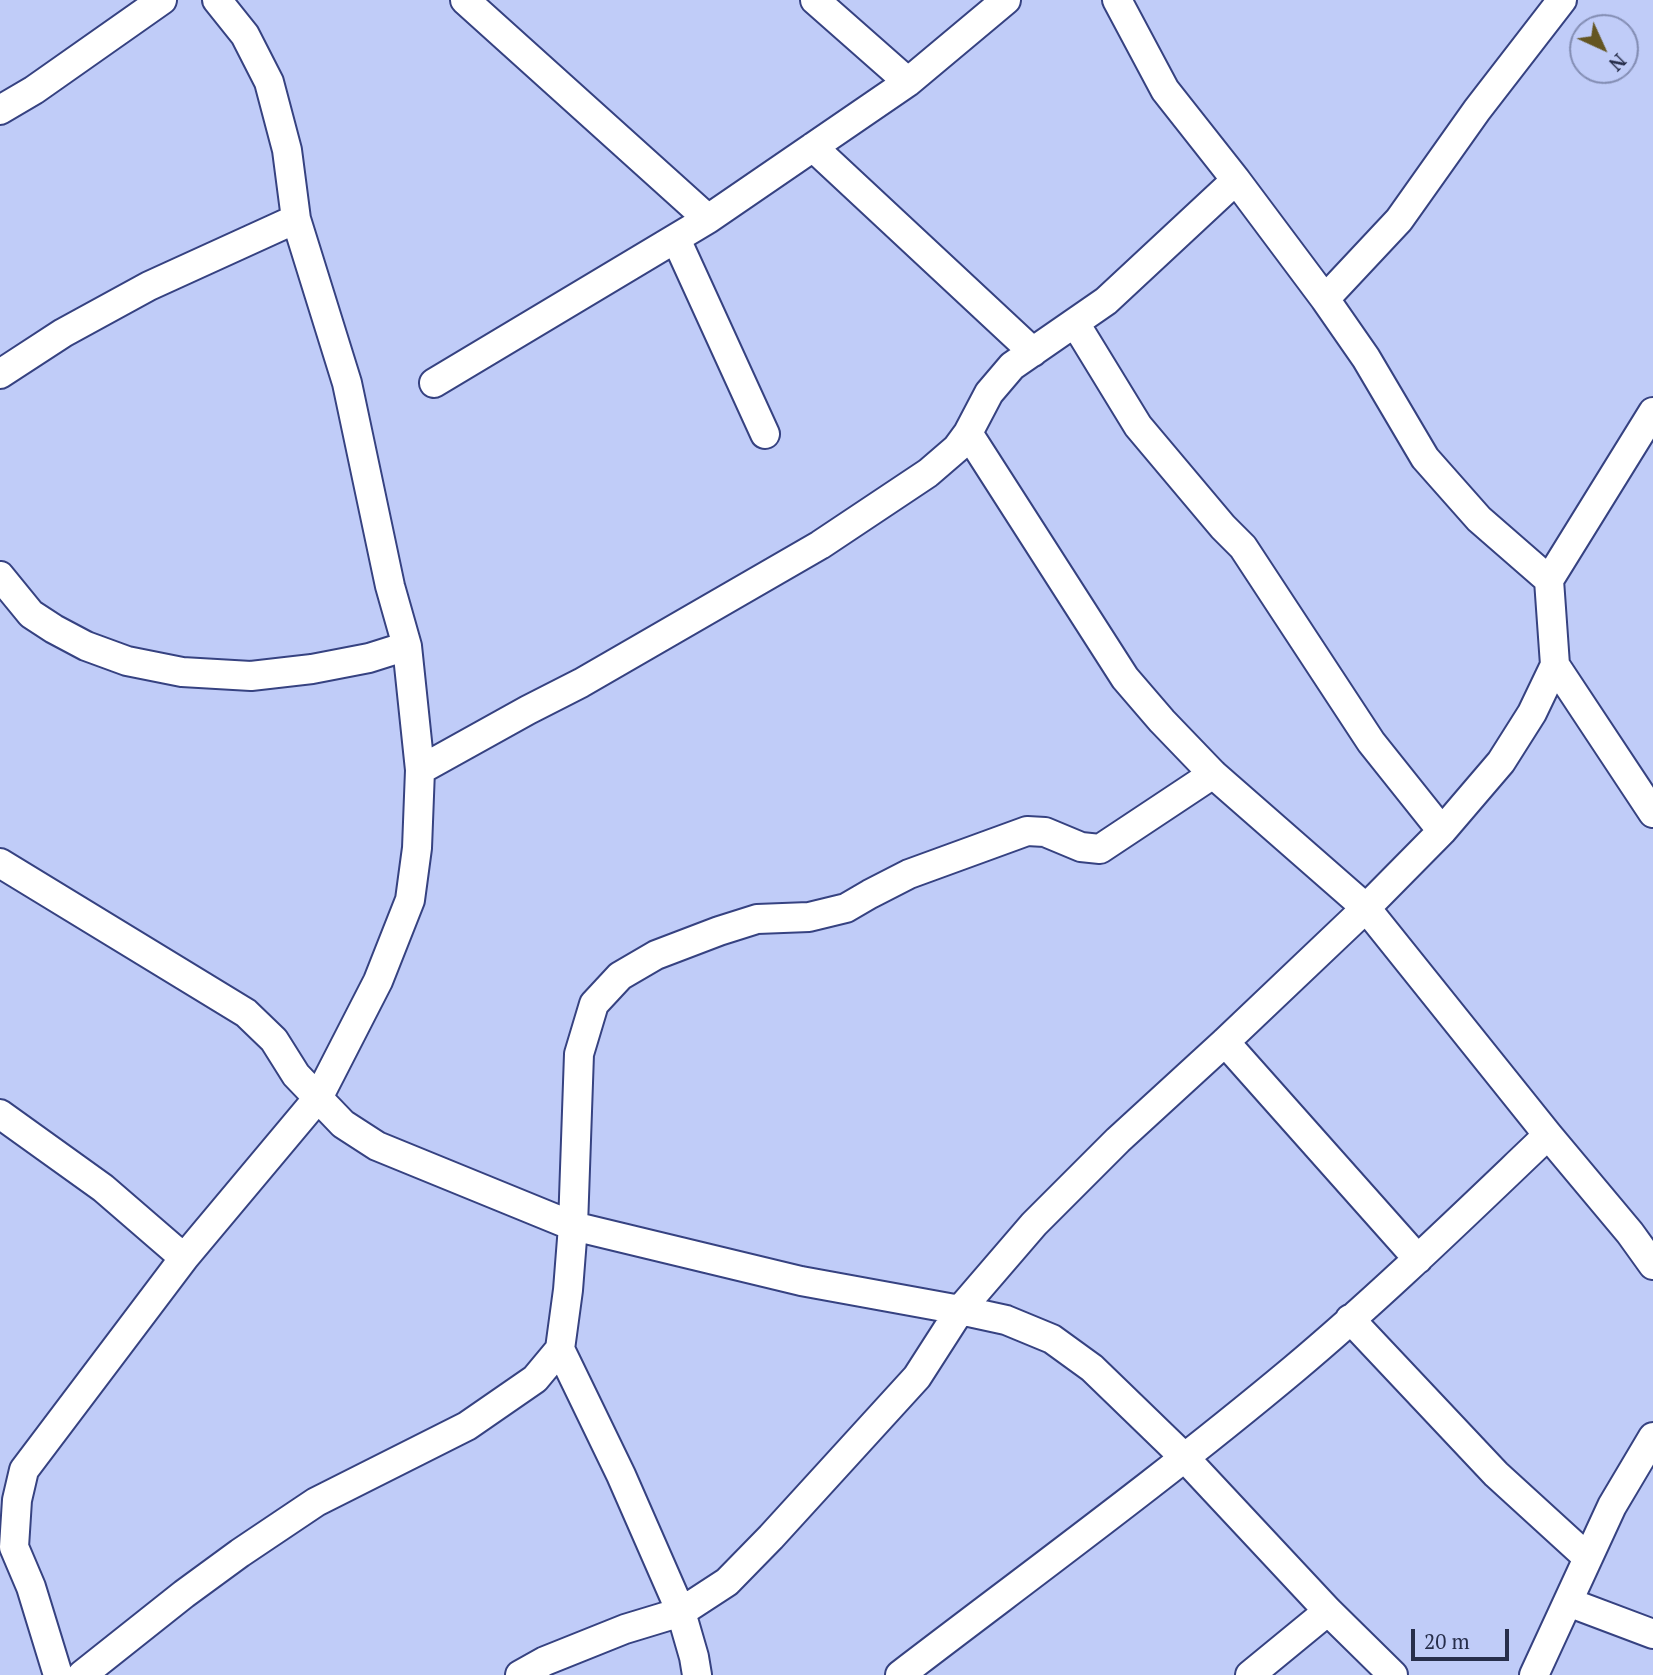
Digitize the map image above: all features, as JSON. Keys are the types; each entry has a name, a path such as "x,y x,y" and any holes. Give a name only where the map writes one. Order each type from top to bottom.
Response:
{"street":[{"path":"0,110 34,90 162,0"},
{"path":"58,1675 31,1587 7,1544 24,1470 184,1258 318,1098 378,981 411,900 417,848 420,770 407,646 390,586 347,383 296,219 287,150 269,82 245,35 217,0"},
{"path":"465,0 708,219"},
{"path":"815,0 908,82"},
{"path":"434,383 708,219 908,82 1006,0"},
{"path":"1117,0 1165,90 1325,299 1366,358 1425,458 1479,519 1549,580"},
{"path":"1325,299 1399,220 1562,0"},
{"path":"813,147 1033,352"},
{"path":"420,770 581,683 820,545 928,473 957,448 989,393 1012,366 1107,301 1236,180"},
{"path":"0,374 63,333 149,286 296,219"},
{"path":"676,239 765,434"},
{"path":"1075,323 1138,426 1243,547 1371,743 1442,831"},
{"path":"1653,412 1549,580 1555,665 1653,813"},
{"path":"968,433 1125,678 1213,774 1366,908 1630,1233 1653,1265"},
{"path":"0,576 31,614 86,646 127,661 183,672 251,676 312,669 369,658 407,646"},
{"path":"520,1675 545,1661 625,1629 681,1612 727,1582 917,1377 960,1310 1043,1215 1118,1140 1366,908 1442,831 1502,762 1532,713 1555,665"},
{"path":"82,1675 240,1553 316,1502 467,1426 535,1380 560,1349 573,1226 579,1054 594,1004 620,976 656,955 719,930 757,919 808,916 846,908 909,874 1027,831 1045,832 1081,847 1100,849 1213,774"},
{"path":"0,863 246,1013 275,1040 296,1075 343,1124 377,1146 573,1226 801,1282 1006,1320 1052,1339 1092,1368 1185,1458 1328,1611 1393,1675"},
{"path":"1225,1042 1418,1259"},
{"path":"0,1114 103,1188 184,1258"},
{"path":"900,1675 1185,1458 1296,1368 1418,1259 1548,1135"},
{"path":"1350,1320 1496,1474 1588,1558"},
{"path":"560,1349 621,1475 681,1612 697,1675"},
{"path":"1534,1675 1612,1506 1653,1437"},
{"path":"1568,1602 1653,1634"},
{"path":"1250,1675 1328,1611"}]}
